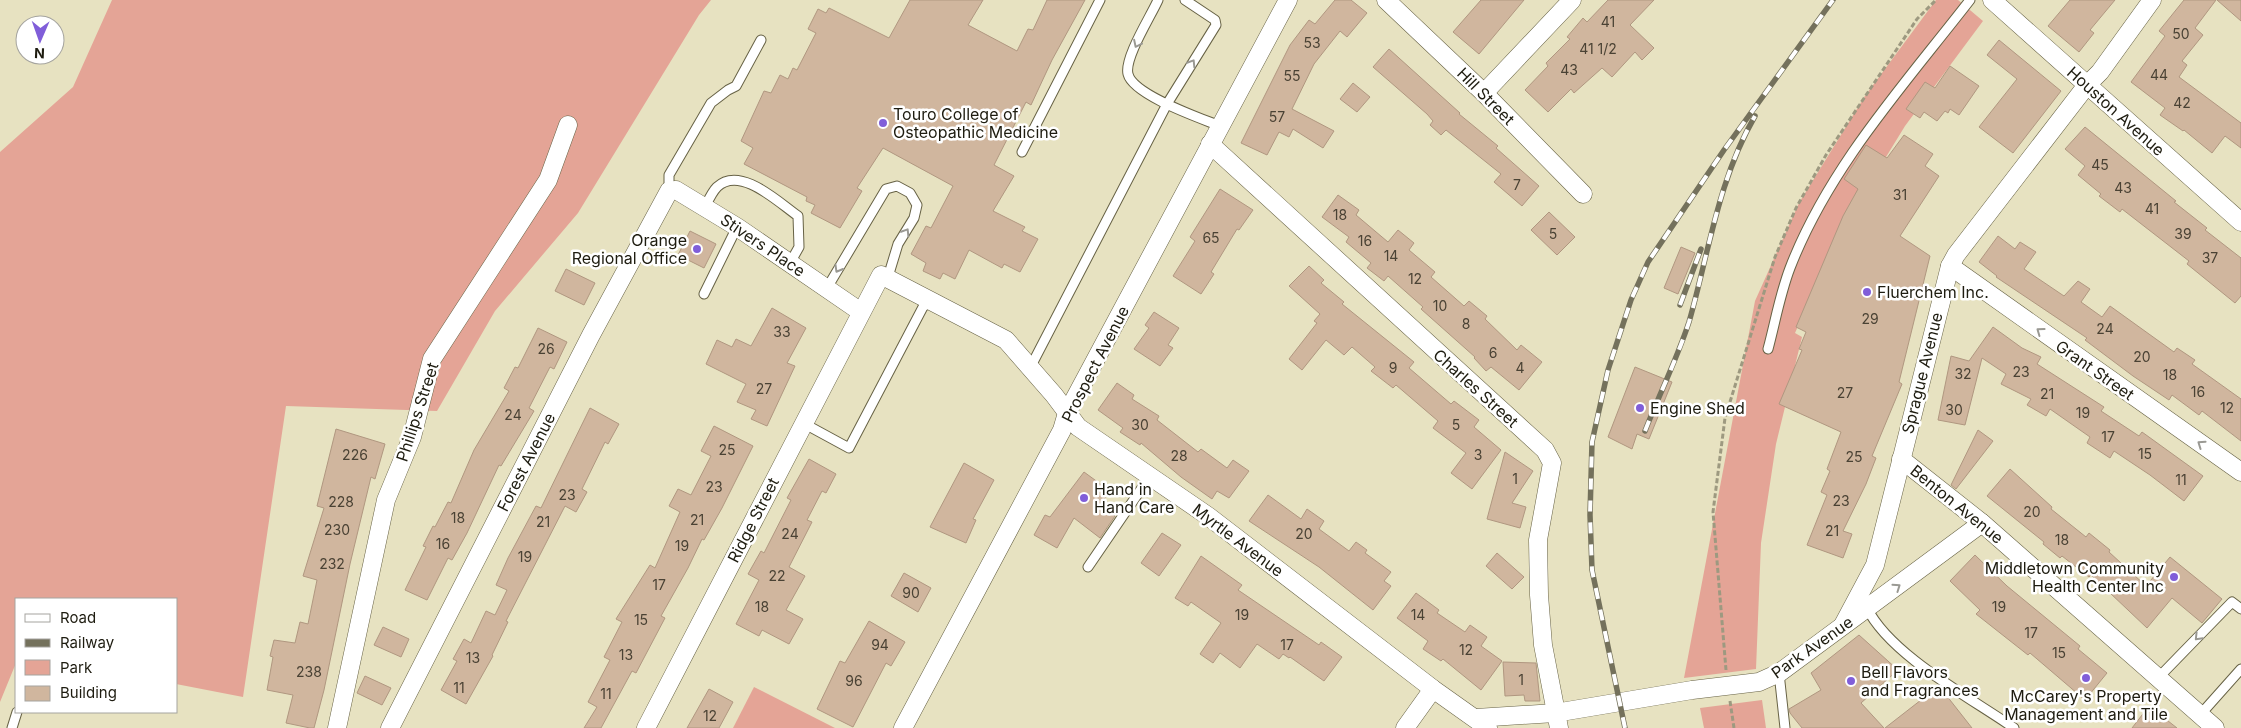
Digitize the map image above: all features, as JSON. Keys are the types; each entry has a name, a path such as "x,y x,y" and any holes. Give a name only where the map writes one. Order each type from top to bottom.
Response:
{"street":[{"name":"Prospect Avenue","path":"903,728 1062,430 1067,413 1288,0"},
{"name":"Hill Street","path":"1386,0 1484,93 1584,194"},
{"path":"1484,93 1572,0"},
{"name":"Houston Avenue","path":"1992,0 2241,222"},
{"name":"Sprague Avenue","path":"1843,625 1874,565 1950,266 1956,255 2087,85 2100,72 2152,0"},
{"name":"Phillips Street","path":"337,728 386,500 412,437 432,359 548,180 568,125"},
{"name":"Charles Street","path":"1210,144 1545,450 1552,463 1538,540 1539,595 1543,645 1557,721"},
{"name":"Stivers Place","path":"666,194 676,190 705,207 861,312"},
{"name":"Forest Avenue","path":"390,728 666,194"},
{"name":"Grant Street","path":"1950,266 2241,472"},
{"path":"861,312 881,275 888,277"},
{"name":"Myrtle Avenue","path":"888,277 1006,340 1078,427 1208,516 1433,689 1482,723"},
{"name":"Ridge Street","path":"646,728 861,312"},
{"name":"Benton Avenue","path":"1901,459 1982,523 2215,728"},
{"name":"Park Avenue","path":"1557,721 1692,690 1759,682 1780,673 1982,523"},
{"path":"1405,728 1433,689"},
{"path":"1482,723 1557,721"}],"lane":[{"path":"1022,152 1100,0"},
{"path":"1158,0 1129,60 1128,74 1136,87 1167,104 1220,126"},
{"path":"1030,368 1167,104 1216,25 1214,20 1185,0"},
{"path":"1768,349 1790,269 1827,191 1857,145 1970,0"},
{"path":"666,194 669,175 711,103 736,86 761,40"},
{"path":"705,207 716,188 729,179 744,179 798,216 799,247 790,263"},
{"path":"827,288 886,189 897,186 910,193 917,205 914,218 898,244 888,277"},
{"path":"704,294 737,227"},
{"path":"803,423 849,448 923,307 930,301"},
{"path":"1088,566 1150,476"},
{"path":"2159,677 2232,602 2241,609"},
{"path":"1867,608 1891,640 1916,662 2014,728"},
{"path":"2200,715 2241,669"},
{"path":"1780,673 1785,728"},
{"path":"12,728 17,713"}],"green space":[{"path":"112,0 711,0 699,15 578,213 495,311 437,411 286,406 243,697 178,684 178,598 15,598 15,665 0,702 0,152 73,87"},
{"path":"1936,0 1958,0 1983,21 1905,126 1840,232 1795,333 1802,337 1776,444 1761,543 1756,669 1684,678 1755,301 1799,203 1865,96"},
{"path":"754,687 835,728 733,728"},
{"path":"1762,700 1766,728 1704,728 1700,708"}],"building":[{"name":"Touro College of Osteopathic Medicine","path":"910,0 983,0 968,25 1017,51 1028,29 1033,30 1047,0 1085,0 1052,60 1031,105 1026,102 994,165 1014,176 993,211 1025,227 1022,231 1038,239 1020,272 1004,264 1002,268 969,250 955,279 943,273 940,279 923,271 926,263 911,254 926,226 931,228 953,186 883,148 857,188 862,191 840,228 811,213 815,205 806,201 807,197 744,164 753,148 741,141 764,91 771,93 780,75 788,79 793,68 797,70 816,33 808,29 818,9 826,13 829,8 889,38"},
{"path":"1335,0 1351,0 1367,13 1347,37 1340,31 1314,64 1292,109 1334,131 1323,148 1293,129 1289,137 1279,132 1267,155 1241,143 1290,45 1309,20 1315,24"},
{"path":"1481,0 1524,0 1479,54 1453,32"},
{"path":"1608,0 1654,0 1630,25 1654,48 1642,60 1635,52 1612,77 1602,68 1574,93 1571,89 1548,112 1525,90 1548,66 1546,63 1570,39 1567,37 1583,18 1587,22"},
{"path":"2070,0 2115,0 2090,30 2094,33 2079,52 2048,26"},
{"path":"2184,0 2216,0 2195,28 2203,35 2182,61 2187,65 2179,77 2241,123 2241,148 2225,136 2212,153 2184,130 2160,115 2165,108 2131,82 2165,36 2159,31"},
{"path":"2217,0 2241,0 2241,21"},
{"path":"1999,40 2061,91 2013,153 1979,127 2017,79 1987,55"},
{"path":"1389,49 1459,114 1498,146 1496,148 1539,186 1522,206 1494,182 1501,174 1446,130 1441,135 1430,125 1433,121 1427,114 1373,67"},
{"path":"1950,66 1979,86 1959,115 1950,109 1948,113 1945,111 1937,121 1924,112 1920,118 1906,109 1925,82 1935,88"},
{"path":"1353,83 1370,97 1357,112 1340,99"},
{"path":"2085,127 2176,201 2174,202 2207,228 2205,230 2241,258 2241,296 2235,303 2187,264 2189,261 2122,209 2120,212 2099,196 2101,194 2078,175 2085,166 2065,149"},
{"name":"Fluerchem Inc.","path":"1904,135 1933,154 1925,166 1939,176 1900,236 1930,256 1899,382 1902,384 1872,456 1876,458 1866,484 1843,531 1852,534 1843,558 1807,545 1827,495 1821,492 1830,471 1827,469 1841,432 1779,404 1802,350 1799,349 1806,332 1796,327 1843,216 1858,189 1844,179 1866,145 1887,158"},
{"path":"1220,189 1253,210 1239,230 1237,229 1211,272 1214,274 1201,294 1173,276 1195,241 1190,237"},
{"path":"1338,195 1359,210 1356,215 1388,242 1398,230 1414,243 1409,250 1435,272 1431,277 1464,306 1469,301 1487,316 1485,319 1517,350 1521,345 1542,362 1519,390 1491,367 1486,371 1475,357 1421,309 1423,307 1388,276 1384,281 1367,268 1371,263 1346,242 1349,237 1322,217"},
{"path":"1549,212 1575,237 1557,255 1531,230"},
{"name":"Orange Regional Office","path":"690,231 716,244 704,268 678,255"},
{"path":"1998,236 2015,249 2020,242 2036,252 2024,269 2064,296 2078,281 2090,289 2081,302 2102,317 2110,306 2174,352 2177,348 2195,360 2192,364 2241,399 2241,441 2202,411 2199,415 2172,395 2169,400 2133,376 2085,340 2087,338 1996,277 1979,262"},
{"path":"1681,247 1695,253 1678,294 1664,288"},
{"path":"1309,266 1324,280 1321,283 1344,302 1342,304 1414,362 1409,368 1451,404 1454,401 1479,420 1474,427 1501,450 1472,489 1451,473 1466,453 1433,428 1438,421 1396,385 1393,388 1371,371 1375,367 1352,347 1344,355 1326,340 1302,370 1289,359 1317,323 1314,321 1320,314 1289,286"},
{"path":"566,269 595,283 584,305 555,291"},
{"path":"772,308 806,328 787,363 795,366 767,426 751,419 756,410 737,402 746,384 706,364 717,340 732,347 736,339 751,346"},
{"path":"1154,312 1179,328 1168,345 1173,348 1160,366 1134,349 1149,328 1145,325"},
{"path":"1993,327 2022,348 2041,357 2037,364 2104,407 2101,411 2139,436 2142,432 2203,476 2184,501 2114,451 2110,458 2087,443 2090,437 2050,409 2046,416 2027,405 2031,399 2001,384 2006,374 1982,358 1965,425 1938,420 1951,356 1969,361"},
{"path":"538,328 567,342 554,369 550,367 529,408 534,411 501,466 499,465 467,533 452,560 448,558 427,600 405,590 426,547 423,546 433,526 435,527 448,502 451,503 474,450 509,391 504,388 515,367 518,368"},
{"name":"Engine Shed","path":"1635,367 1672,382 1649,439 1637,434 1632,449 1608,437"},
{"path":"1117,383 1134,395 1132,399 1159,416 1157,420 1198,452 1201,449 1227,468 1233,460 1249,471 1229,498 1217,491 1212,499 1181,477 1141,443 1140,445 1120,432 1123,428 1098,410"},
{"path":"590,408 619,424 608,444 605,442 582,489 587,492 576,512 565,506 506,621 508,622 493,656 466,704 441,690 457,661 453,659 464,639 471,643 486,611 495,615 507,590 496,585 508,558 536,506 541,508"},
{"path":"714,426 753,446 722,508 704,540 702,539 661,616 665,618 636,673 632,671 601,728 584,728 597,707 588,702 610,660 604,657 622,622 616,619 650,565 655,568 680,512 669,506 678,489 691,495 711,456 701,451"},
{"path":"336,429 385,444 375,479 371,477 350,564 324,690 314,728 310,728 286,723 293,695 267,690 273,657 270,656 274,640 295,643 300,622 308,624 317,580 303,576 324,508 317,506"},
{"path":"1978,430 1993,441 1956,489 1951,485"},
{"path":"1505,452 1533,471 1512,503 1526,507 1520,528 1487,519"},
{"path":"809,459 836,474 826,493 822,491 807,520 812,522 789,567 805,576 786,610 803,619 789,644 762,630 759,636 736,624 759,580 748,574 761,551 764,553 791,500 787,498"},
{"path":"964,463 994,480 973,519 976,520 966,543 930,527"},
{"path":"2010,469 2052,507 2051,509 2086,537 2089,533 2110,550 2109,552 2146,586 2170,557 2222,599 2202,623 2172,598 2147,628 2091,575 2089,577 2062,556 2060,558 2043,544 2044,542 1987,496"},
{"name":"Hand in Hand Care","path":"1084,472 1110,491 1100,505 1115,516 1100,538 1074,518 1057,548 1034,535 1045,515 1050,517"},
{"path":"1268,495 1301,519 1307,509 1324,521 1319,529 1349,551 1356,542 1367,550 1365,553 1391,572 1384,581 1391,586 1373,610 1319,567 1249,521"},
{"path":"1162,533 1181,545 1159,576 1141,563"},
{"path":"1497,553 1524,577 1512,589 1486,566"},
{"path":"1975,555 2007,586 2080,646 2078,649 2107,673 2085,700 2030,653 2028,655 1976,614 1980,610 1950,581"},
{"path":"1201,556 1242,585 1238,590 1319,645 1321,642 1342,657 1324,681 1290,657 1283,654 1279,659 1257,644 1240,668 1220,653 1213,663 1200,654 1221,623 1191,602 1188,606 1175,598"},
{"path":"904,573 931,588 918,612 891,596"},
{"path":"1416,593 1439,610 1437,613 1465,632 1470,625 1487,637 1481,646 1502,661 1481,690 1443,659 1441,661 1423,649 1428,641 1397,618"},
{"path":"869,621 905,642 891,666 886,663 853,727 817,709 840,661 845,663"},
{"path":"383,627 409,639 401,657 374,645"},
{"name":"Bell Flavors and Fragrances","path":"1859,635 1898,670 1861,703 1884,728 1802,728 1789,709 1821,690 1811,673"},
{"path":"1503,662 1536,663 1540,701 1525,701 1524,695 1505,696"},
{"path":"365,676 391,688 382,705 357,693"},
{"name":"Bell Flavors and Fragrances","path":"1939,686 1972,728 1885,728"},
{"path":"709,689 733,702 719,728 687,728"},
{"path":"2149,706 2177,728 2132,728"}],"railway":[{"path":"1625,728 1592,570 1590,515 1592,442 1608,370 1631,300 1648,262 1724,150 1833,0"},
{"path":"1645,431 1689,322 1723,191 1742,140 1755,116"},
{"path":"1680,305 1701,249"}],"place":[{"name":"Touro College of Osteopathic Medicine","path":"883,123"},
{"name":"Orange Regional Office","path":"697,249"},
{"name":"Fluerchem Inc.","path":"1867,292"},
{"name":"Engine Shed","path":"1640,408"},
{"name":"Hand in Hand Care","path":"1084,498"},
{"name":"Middletown Community Health Center Inc","path":"2174,577"},
{"name":"McCarey's Property Management and Tile","path":"2086,678"},
{"name":"Bell Flavors and Fragrances","path":"1851,681"}]}
